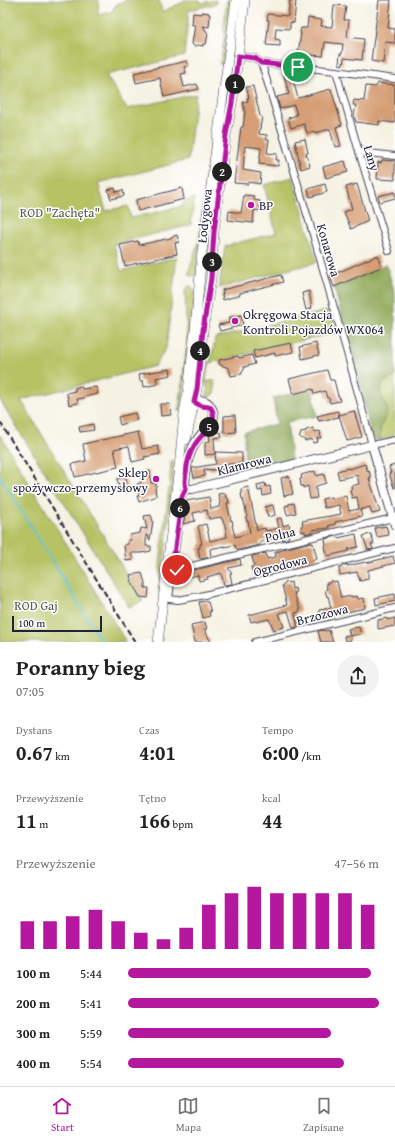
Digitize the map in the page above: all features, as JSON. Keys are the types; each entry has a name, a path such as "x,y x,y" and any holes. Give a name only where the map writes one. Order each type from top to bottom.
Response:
{"main road":[{"name":"Łodygowa","path":"158,642 180,458 185,442 190,400 202,252 236,0"},
{"name":"Łodygowa","path":"190,400 197,389 205,310 211,278 214,232 245,0"},
{"path":"231,36 234,52 238,56"}],"street":[{"path":"238,56 255,58 261,63 395,79"},
{"name":"Konarowa","path":"261,63 312,231 372,445"},
{"name":"Łany","path":"336,71 358,152 389,251"},
{"path":"358,152 395,156"},
{"path":"172,569 182,496 186,488 184,483 189,456 196,441 213,420 214,415 208,404 190,400"},
{"name":"Klamrowa","path":"186,488 192,489 372,445 395,441"},
{"path":"372,445 394,521"},
{"name":"Polna","path":"172,569 177,570 394,521"},
{"name":"Ogrodowa","path":"172,569 169,599 178,600 200,596 395,548"},
{"name":"Brzozowa","path":"255,642 395,608"}],"green space":[{"name":"ROD \"Zachęta\"","path":"0,0 99,0 98,15 111,12 117,4 128,0 159,0 162,12 184,0 200,0 201,3 216,0 216,4 189,10 184,56 106,75 127,109 196,94 188,160 98,183 106,211 128,206 131,218 183,206 184,202 194,198 191,225 114,244 121,271 177,257 166,348 155,366 21,400 143,601 129,607 0,400"},
{"path":"227,0 231,0 223,64 219,64 222,55"},
{"path":"213,122 215,127 196,274 191,276 189,275 189,271 198,243 202,222"},
{"path":"293,177 317,262 219,288 225,246 276,233 264,185"},
{"path":"386,264 395,294 395,377 386,380 381,388 382,396 388,411 380,428 380,440 377,440 371,436 362,391 334,287"},
{"path":"190,286 195,292 181,411 179,411 187,343 185,291 187,287"},
{"path":"331,310 337,332 210,363 215,338"},
{"path":"207,374 206,382 214,380 215,388 214,393 207,397 208,389 206,387 207,383 205,383"},
{"path":"394,377 394,437 380,440 382,421 386,414 381,386 385,381"},
{"path":"312,389 317,416 287,422 291,459 245,471 244,432 277,424 273,398"},
{"name":"ROD Gaj","path":"0,435 126,642 0,642"},
{"path":"171,461 173,461 174,474 160,595 158,590 160,581 160,562"}],"building":[{"path":"290,0 296,0 294,23 290,22 290,29 276,28 275,39 280,40 280,46 266,45 269,20 267,20 268,14 288,16"},
{"path":"379,0 391,0 388,28 395,29 395,43 385,42 383,63 371,61"},
{"path":"334,5 346,6 344,20 349,20 347,37 364,39 362,60 344,58 343,65 339,64 343,44 325,42 323,56 298,54 301,28 307,28 308,18 322,20 321,26 332,27"},
{"path":"202,12 209,13 210,15 209,27 203,26 208,34 206,44 203,44 203,46 194,46 192,44 195,25 192,25 193,13 202,14"},
{"path":"187,61 188,66 184,67 186,73 181,74 184,87 197,84 199,89 164,97 160,78 136,83 134,73"},
{"path":"283,72 291,73 298,98 331,89 342,125 336,127 341,146 335,147 330,129 315,133 315,131 307,133 304,124 291,128 288,118 297,115 294,105 280,109 277,97 289,94"},
{"path":"378,83 395,85 395,123 379,121 379,125 356,122 354,116 356,105 353,105 354,100 364,101 366,86 376,87"},
{"path":"253,86 260,116 262,117 259,134 267,135 266,139 269,140 267,153 277,154 276,160 279,160 278,166 259,164 261,148 245,146 243,170 261,173 260,184 248,182 248,184 234,183 241,127 243,127 245,112 243,102 248,101 247,98 249,98 246,87"},
{"path":"305,139 308,153 306,154 310,166 301,169 295,141"},
{"path":"382,160 395,161 395,180 377,179 378,162 381,163"},
{"path":"345,161 348,172 326,178 323,167"},
{"path":"325,184 327,192 310,197 308,189"},
{"path":"357,184 368,221 351,229 344,212 352,209 346,187"},
{"path":"115,188 116,192 123,190 124,196 111,199 108,190"},
{"path":"182,188 184,199 138,211 136,200"},
{"path":"395,192 395,198 380,202 378,196"},
{"path":"244,195 254,196 254,200 260,201 260,211 254,210 253,223 228,220 229,211 241,213"},
{"path":"177,235 179,242 175,243 177,254 125,266 120,245 138,241 139,245 171,238"},
{"path":"378,255 381,267 334,287 330,276"},
{"path":"281,275 283,282 240,293 240,295 223,300 222,290"},
{"path":"309,291 312,308 306,310 302,293"},
{"name":"Okręgowa Stacja Kontroli Pojazdów WX064","path":"241,315 243,325 220,331 218,325 229,323 228,318"},
{"path":"291,343 293,352 275,356 275,353 255,358 253,351"},
{"path":"316,343 319,355 302,359 300,347"},
{"path":"252,355 255,364 244,367 242,374 231,376 229,368 220,365 219,360"},
{"path":"170,369 171,375 156,378 158,384 144,387 143,381 140,381 139,374"},
{"path":"327,370 330,380 334,380 340,401 330,403 325,391 314,394 313,389 293,394 289,379"},
{"path":"81,386 82,389 96,387 98,394 77,399 78,403 69,405 67,393 75,391 75,388"},
{"path":"160,404 170,404 171,415 161,416"},
{"path":"338,411 339,417 319,421 317,416"},
{"path":"354,411 362,437 347,441 339,415"},
{"path":"135,413 137,420 120,425 118,417"},
{"path":"235,415 236,432 224,433 224,416"},
{"path":"93,424 94,430 80,432 79,427"},
{"path":"313,428 314,432 320,431 321,438 317,438 318,442 313,443 312,439 305,441 299,436 301,432"},
{"path":"138,432 142,449 158,446 160,454 144,457 145,459 132,462 129,446 114,449 118,467 75,477 72,464 86,461 83,444"},
{"path":"221,432 222,437 214,438 215,454 205,455 205,442 210,441 209,434"},
{"path":"215,452 242,453 242,464 226,464 224,469 204,469 205,476 194,478 192,468 216,464"},
{"path":"365,464 368,472 369,471 371,478 369,478 380,512 372,514 370,507 360,510 362,516 335,522 335,524 328,526 329,528 312,530 313,532 305,534 305,531 302,532 302,521 341,514 339,505 324,508 322,499 331,497 332,499 346,496 349,511 359,509 357,497 352,498 350,490 352,489 351,486 359,484 357,475 339,479 337,471"},
{"path":"394,465 395,488 389,473 391,473 389,467"},
{"path":"150,471 151,483 156,483 156,496 139,502 137,496 139,496 137,484 141,483 141,472"},
{"path":"315,471 316,476 324,474 326,483 316,486 317,498 310,499 308,486 303,488 303,486 301,486 300,479 302,478 301,475"},
{"path":"289,476 293,494 284,496 281,478"},
{"path":"126,477 128,488 120,490 117,479"},
{"path":"265,483 266,487 270,486 271,494 263,496 262,490 258,491 257,485"},
{"path":"248,487 257,530 265,528 266,531 279,528 277,519 281,518 283,526 289,524 291,531 287,532 289,538 283,540 282,537 270,539 260,542 260,545 238,550 235,545 210,549 211,557 200,559 198,548 200,548 200,544 202,544 198,526 206,524 210,541 227,537 225,525 221,517 209,519 207,510 193,513 195,521 183,524 185,517 184,513 187,512 186,501 209,497 211,509 219,507 220,502 218,494 225,493 226,498 228,498 229,503 227,503 235,537 250,533 241,494 241,489"},
{"path":"294,503 296,513 287,515 285,506"},
{"path":"273,505 275,515 268,517 265,507"},
{"path":"151,515 153,521 150,540 146,535 146,546 151,546 151,551 131,553 133,560 126,561 124,545 128,544 128,540 131,540 130,535 140,533 141,528 147,529 144,516"},
{"path":"386,526 389,535 377,537 375,528"},
{"path":"356,534 358,547 348,549 349,551 327,556 325,539"},
{"path":"371,534 374,544 371,544 373,549 368,550 363,536"},
{"path":"311,542 311,544 313,543 317,559 293,566 287,565 263,570 263,573 253,574 251,567 254,566 252,556 266,553 267,559 276,557 275,552"},
{"path":"393,556 395,563 368,570 368,579 360,581 357,572 340,575 339,568 347,564 347,566 366,563"},
{"path":"240,559 241,565 228,568 232,573 230,573 232,584 224,585 221,573 199,581 198,575 179,579 177,574"},
{"path":"142,573 145,588 149,588 148,598 140,597 132,583 130,575"},
{"path":"331,580 333,582 337,581 341,598 357,596 358,599 364,598 365,608 320,618 319,610 331,608 325,590 327,589 326,583 330,583"},
{"path":"286,581 288,583 291,582 292,589 295,588 296,593 294,593 300,610 299,612 295,613 298,627 293,628 288,611 279,613 284,627 274,630 269,619 251,622 249,615 287,605 282,585 285,584"},
{"path":"395,594 395,601 376,605 375,598"},
{"path":"199,602 208,602 211,612 209,612 210,616 203,618"},
{"path":"387,618 387,620 395,618 395,626 378,629 378,620"},
{"path":"205,622 207,629 204,629 211,642 195,642 191,625"},
{"path":"359,627 361,634 350,636 351,640 345,641 344,636 350,635 348,629"},
{"path":"329,630 333,642 321,642 318,631"}],"waterway":[{"path":"0,476 102,642"}],"railway":[{"path":"0,422 135,642"}],"place":[{"name":"BP","path":"251,205"},
{"name":"Okręgowa Stacja Kontroli Pojazdów WX064","path":"235,321"},
{"name":"Sklep spożywczo-przemysłowy","path":"156,479"}],"route":[{"path":"177,570 172,569 182,496 186,488 184,483 189,456 196,441 212,423 214,418 213,411 210,407 201,406 194,402 197,389 206,303 210,289 214,232 227,124 232,103 238,56 255,58 261,63 298,67"}]}
